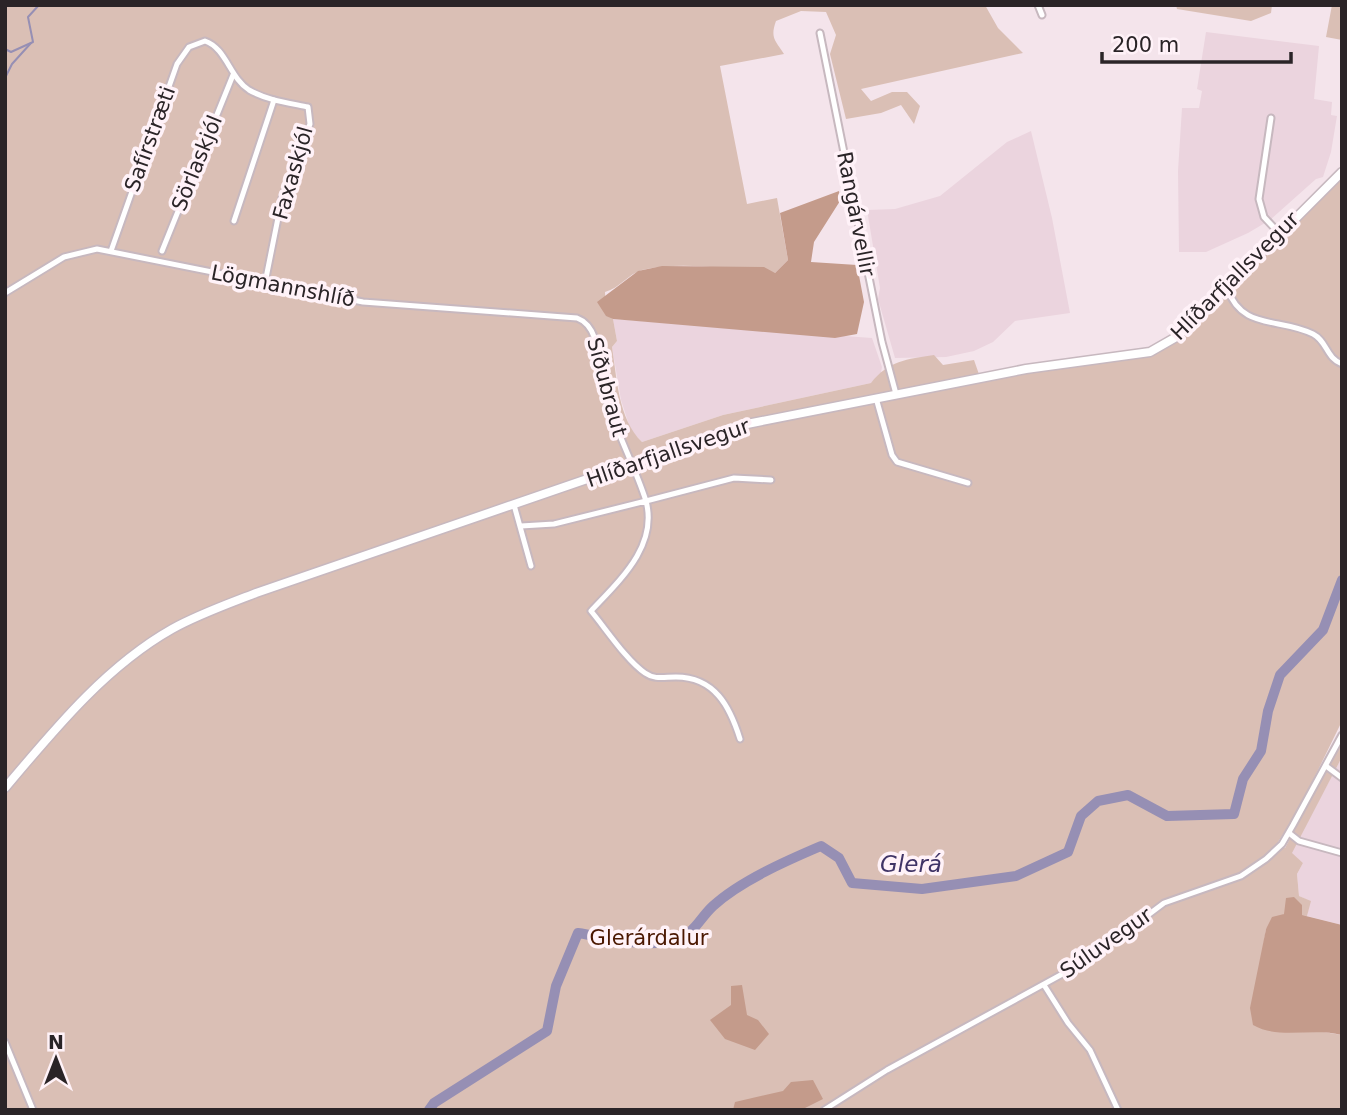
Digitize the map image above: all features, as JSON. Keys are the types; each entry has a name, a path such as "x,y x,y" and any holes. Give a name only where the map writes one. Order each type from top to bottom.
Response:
{"main road":[{"name":"Hlíðarfjallsvegur","path":"5,788 104,679 170,630 256,593 747,424 1026,369 1150,352 1178,336 1342,172"}],"street":[{"path":"1038,5 1042,15"},
{"name":"Rangárvellir","path":"820,33 882,342 896,394"},
{"name":"Faxaskjól","path":"205,41 217,48 233,75 249,90 274,100 308,107 310,124 282,198 265,283"},
{"name":"Safírstræti","path":"111,251 177,64 189,47 205,41"},
{"name":"Sörlaskjól","path":"162,251 233,75"},
{"path":"234,221 274,100"},
{"path":"1271,118 1259,199 1264,217 1279,233"},
{"name":"Lögmannshlíð","path":"5,293 74,253 97,249 396,307 482,309 572,317"},
{"path":"1227,288 1233,304 1241,312 1272,324 1311,333 1322,341 1329,356 1342,364"},
{"name":"Síðubraut","path":"572,317 586,322 593,332 604,389 620,439 646,501 649,531 624,576 591,611 645,673 658,678 695,680 718,694 730,710 740,739"},
{"path":"876,398 892,455 897,462 968,483"},
{"path":"521,526 554,524 734,478 771,480"},
{"path":"514,505 531,566"},
{"name":"Súluvegur","path":"824,1110 887,1070 1087,960 1164,903 1241,876 1266,859 1289,833 1342,735"},
{"path":"1326,766 1342,778"},
{"path":"1289,833 1299,841 1342,853"},
{"path":"1044,985 1068,1024 1090,1051 1118,1110"},
{"path":"5,1042 33,1110"}],"shaded area":[{"path":"1206,32 1319,46 1314,99 1332,102 1331,115 1337,116 1331,152 1323,177 1316,179 1270,220 1248,233 1206,252 1179,252 1178,171 1182,108 1199,108 1202,91 1197,89"},
{"path":"1031,131 1052,218 1070,313 1015,321 993,342 974,351 946,357 895,358 878,299 880,288 867,210 895,209 940,196 1007,142"},
{"path":"839,191 840,201 814,242 811,262 857,265 864,302 857,334 835,338 613,319 606,316 597,302 638,271 662,266 764,267 775,273 788,260 780,213"},
{"path":"613,319 872,338 882,367 880,378 871,383 723,415 642,442 631,431 621,400 612,347 617,341"},
{"path":"1342,757 1342,925 1307,916 1310,901 1299,896 1297,874 1303,863 1291,853"},
{"path":"1294,897 1302,905 1302,915 1342,925 1342,1035 1274,1032 1253,1025 1250,1008 1266,929 1272,917 1284,914 1286,898"},
{"path":"742,985 747,1015 758,1020 769,1034 755,1050 725,1039 710,1020 731,1005 731,986"},
{"path":"813,1080 823,1099 801,1110 733,1110 735,1102 783,1091 791,1082"}],"green space":[{"name":"Glerárdalur","path":"5,5 985,5 998,28 1023,53 861,89 871,101 892,92 907,92 920,106 914,124 901,105 881,113 846,119 830,54 836,35 826,12 801,11 776,21 774,35 784,54 720,66 747,204 777,198 788,260 775,273 691,266 658,267 637,272 605,292 606,315 613,319 617,341 612,347 620,398 628,422 642,442 723,415 871,383 891,366 915,358 934,355 943,365 974,360 981,380 1154,354 1192,331 1342,175 1342,721 1298,811 1278,842 1285,848 1342,741 1342,757 1292,853 1303,863 1297,874 1299,896 1311,901 1307,916 1284,914 1266,929 1261,960 1275,1032 1311,1030 1342,1035 1342,1110 5,1110"},
{"path":"1176,5 1272,5 1271,13 1251,21 1177,9"},
{"path":"1332,5 1342,5 1342,40 1326,37"}],"waterway":[{"path":"5,49 11,52 33,42 28,17 39,5"},
{"path":"5,78 12,64 31,43"},
{"name":"Glerá","path":"429,1110 434,1103 547,1031 556,986 578,933 639,943 674,940 692,929 713,906 737,888 821,846 839,858 852,883 922,889 1016,876 1068,852 1081,816 1098,801 1128,795 1167,816 1234,814 1243,779 1261,751 1268,711 1280,675 1323,630 1342,580"}]}
